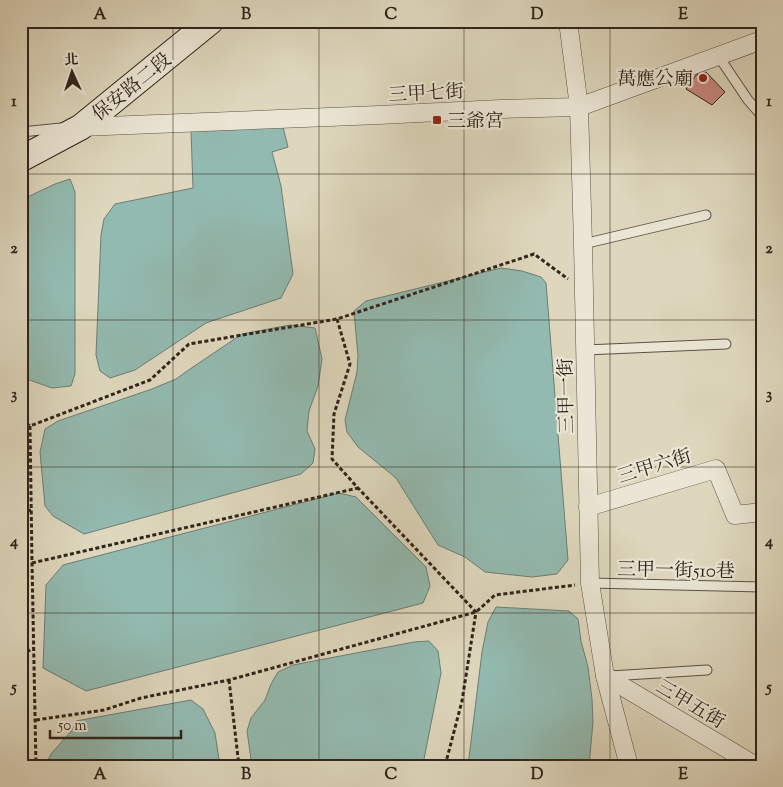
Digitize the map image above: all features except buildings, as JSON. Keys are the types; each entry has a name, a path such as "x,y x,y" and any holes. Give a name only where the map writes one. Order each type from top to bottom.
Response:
{"street":[{"name":"保安路二段","path":"21,159 81,127 211,21"},
{"name":"三甲一街","path":"568,21 579,107 590,583 605,676 629,766"},
{"name":"三甲七街","path":"81,127 579,107 762,40"},
{"name":"三甲六街","path":"588,507 716,469 735,515 762,512"},
{"name":"三甲五街","path":"605,676 756,766"}],"lane":[{"path":"719,57 748,100 762,116"},
{"path":"21,132 81,127"},
{"path":"583,244 706,215"},
{"path":"585,350 726,344"},
{"name":"三甲一街510巷","path":"590,583 762,587"},
{"path":"605,676 707,670"}],"path":[{"path":"30,426 150,380 189,344 337,319 534,254 584,291"},
{"path":"337,319 350,364 334,414 332,459 476,612"},
{"path":"21,420 30,426"},
{"path":"30,426 36,766"},
{"path":"32,563 358,488"},
{"path":"21,513 31,510"},
{"path":"36,720 104,710 141,698 229,680 476,612 495,595 590,583"},
{"path":"445,766 462,701 476,612"},
{"path":"21,654 34,648"},
{"path":"229,680 239,766"}],"water":[{"path":"282,123 288,147 272,152 281,186 293,274 281,298 206,323 135,370 110,378 100,371 96,355 101,235 104,219 115,204 193,188 191,131"},
{"path":"70,179 75,192 75,374 71,386 52,388 21,377 21,200"},
{"path":"501,268 522,271 541,277 546,283 568,560 557,574 532,577 485,572 465,557 438,545 396,478 358,447 347,432 345,420 357,372 358,356 354,311 366,301"},
{"path":"290,325 315,328 322,359 318,386 309,411 307,431 315,449 313,463 301,474 84,534 53,516 45,506 40,452 45,429 58,421 176,379 242,334"},
{"path":"339,493 356,497 426,567 430,586 423,603 86,691 43,668 46,585 63,565"},
{"path":"496,607 569,611 578,619 581,641 588,667 592,699 593,722 589,766 468,766 482,652 488,622"},
{"path":"429,641 438,651 441,673 421,766 252,766 247,731 251,718 265,700 278,672 293,665 414,642"},
{"path":"191,700 203,709 215,733 220,766 45,766 51,754 73,729 76,721"}],"place":[{"name":"萬應公廟","path":"703,78"},
{"name":"三爺宮","path":"437,120"}]}
